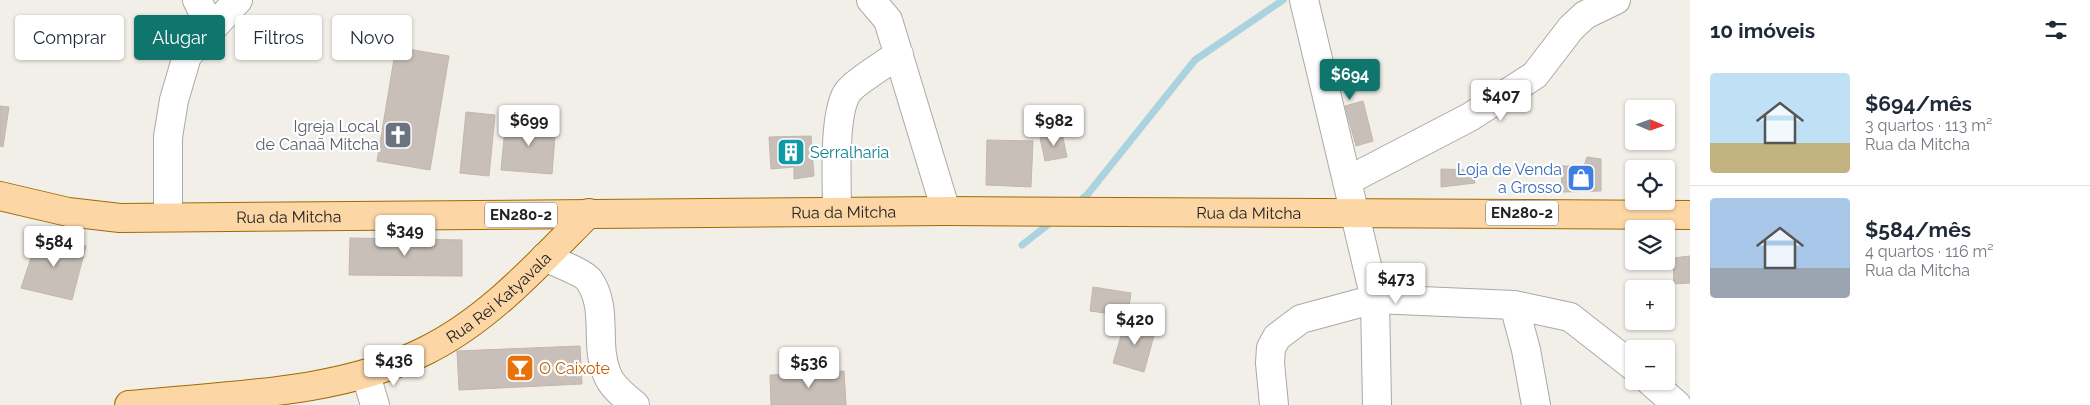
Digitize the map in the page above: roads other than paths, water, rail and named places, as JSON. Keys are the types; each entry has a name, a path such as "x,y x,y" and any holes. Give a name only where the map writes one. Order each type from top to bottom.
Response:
{"main road":[{"name":"Rua da Mitcha","path":"0,196 68,212 120,218 294,218 837,211 1690,215"},
{"name":"Rua Rei Katyavala","path":"129,405 278,390 366,375 426,351 478,318 516,285 589,213"}],"street":[{"path":"197,0 204,15"},
{"path":"224,15 238,0"},
{"path":"871,0 888,20 946,211"},
{"path":"1304,0 1375,299 1377,405"},
{"path":"1347,181 1470,117 1535,75 1571,28 1585,15 1616,0"},
{"path":"837,211 838,137 841,108 847,92 899,54"},
{"path":"168,217 168,137 174,100 186,60"},
{"path":"545,257 588,279 601,308 600,345 607,375 625,398 635,405"},
{"path":"1274,405 1270,363 1271,348 1277,337 1301,319 1375,299 1514,305 1570,317 1625,360"},
{"path":"1514,305 1536,405"},
{"path":"366,375 375,405"},
{"path":"1660,390 1677,405"}],"waterway":[{"path":"1077,203 1087,195 1195,60 1283,0"},
{"path":"1022,245 1054,220"}],"place":[{"name":"Igreja Local de Canaã Mitcha","path":"398,135"},
{"name":"Serralharia","path":"791,152"},
{"name":"Loja de Venda a Grosso","path":"1581,178"},
{"name":"O Caixote","path":"520,368"}]}
